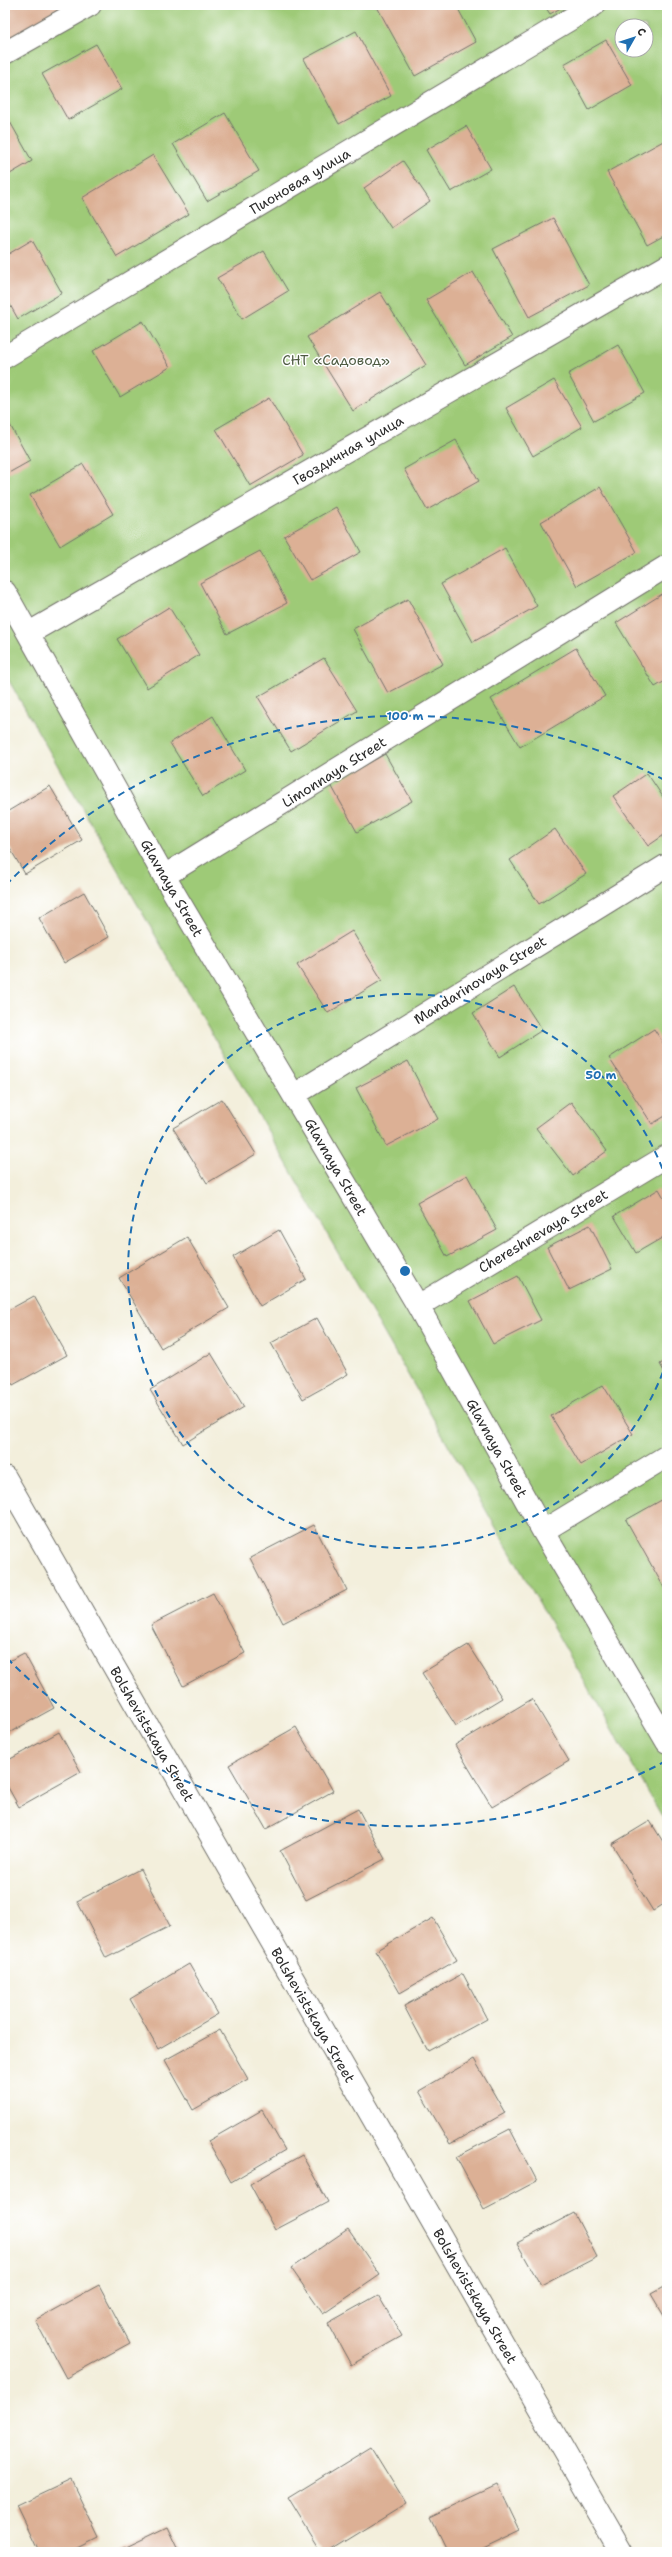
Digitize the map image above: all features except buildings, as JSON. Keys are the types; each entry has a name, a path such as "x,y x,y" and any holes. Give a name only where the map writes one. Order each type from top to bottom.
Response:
{"street":[{"path":"5,53 90,5"},
{"name":"Пионовая улица","path":"5,357 594,5"},
{"name":"Гвоздичная улица","path":"29,633 667,266"},
{"name":"Limonnaya Street","path":"164,876 667,566"},
{"name":"Glavnaya Street","path":"5,592 164,876 418,1306 543,1532 667,1741"},
{"name":"Mandarinovaya Street","path":"294,1095 667,866"},
{"name":"Chereshnevaya Street","path":"418,1306 667,1156"},
{"path":"543,1532 667,1456"},
{"name":"Bolshevistskaya Street","path":"5,1477 622,2552"}],"green space":[{"name":"СНТ «Садовод»","path":"5,5 667,5 667,1825 5,674"}]}
